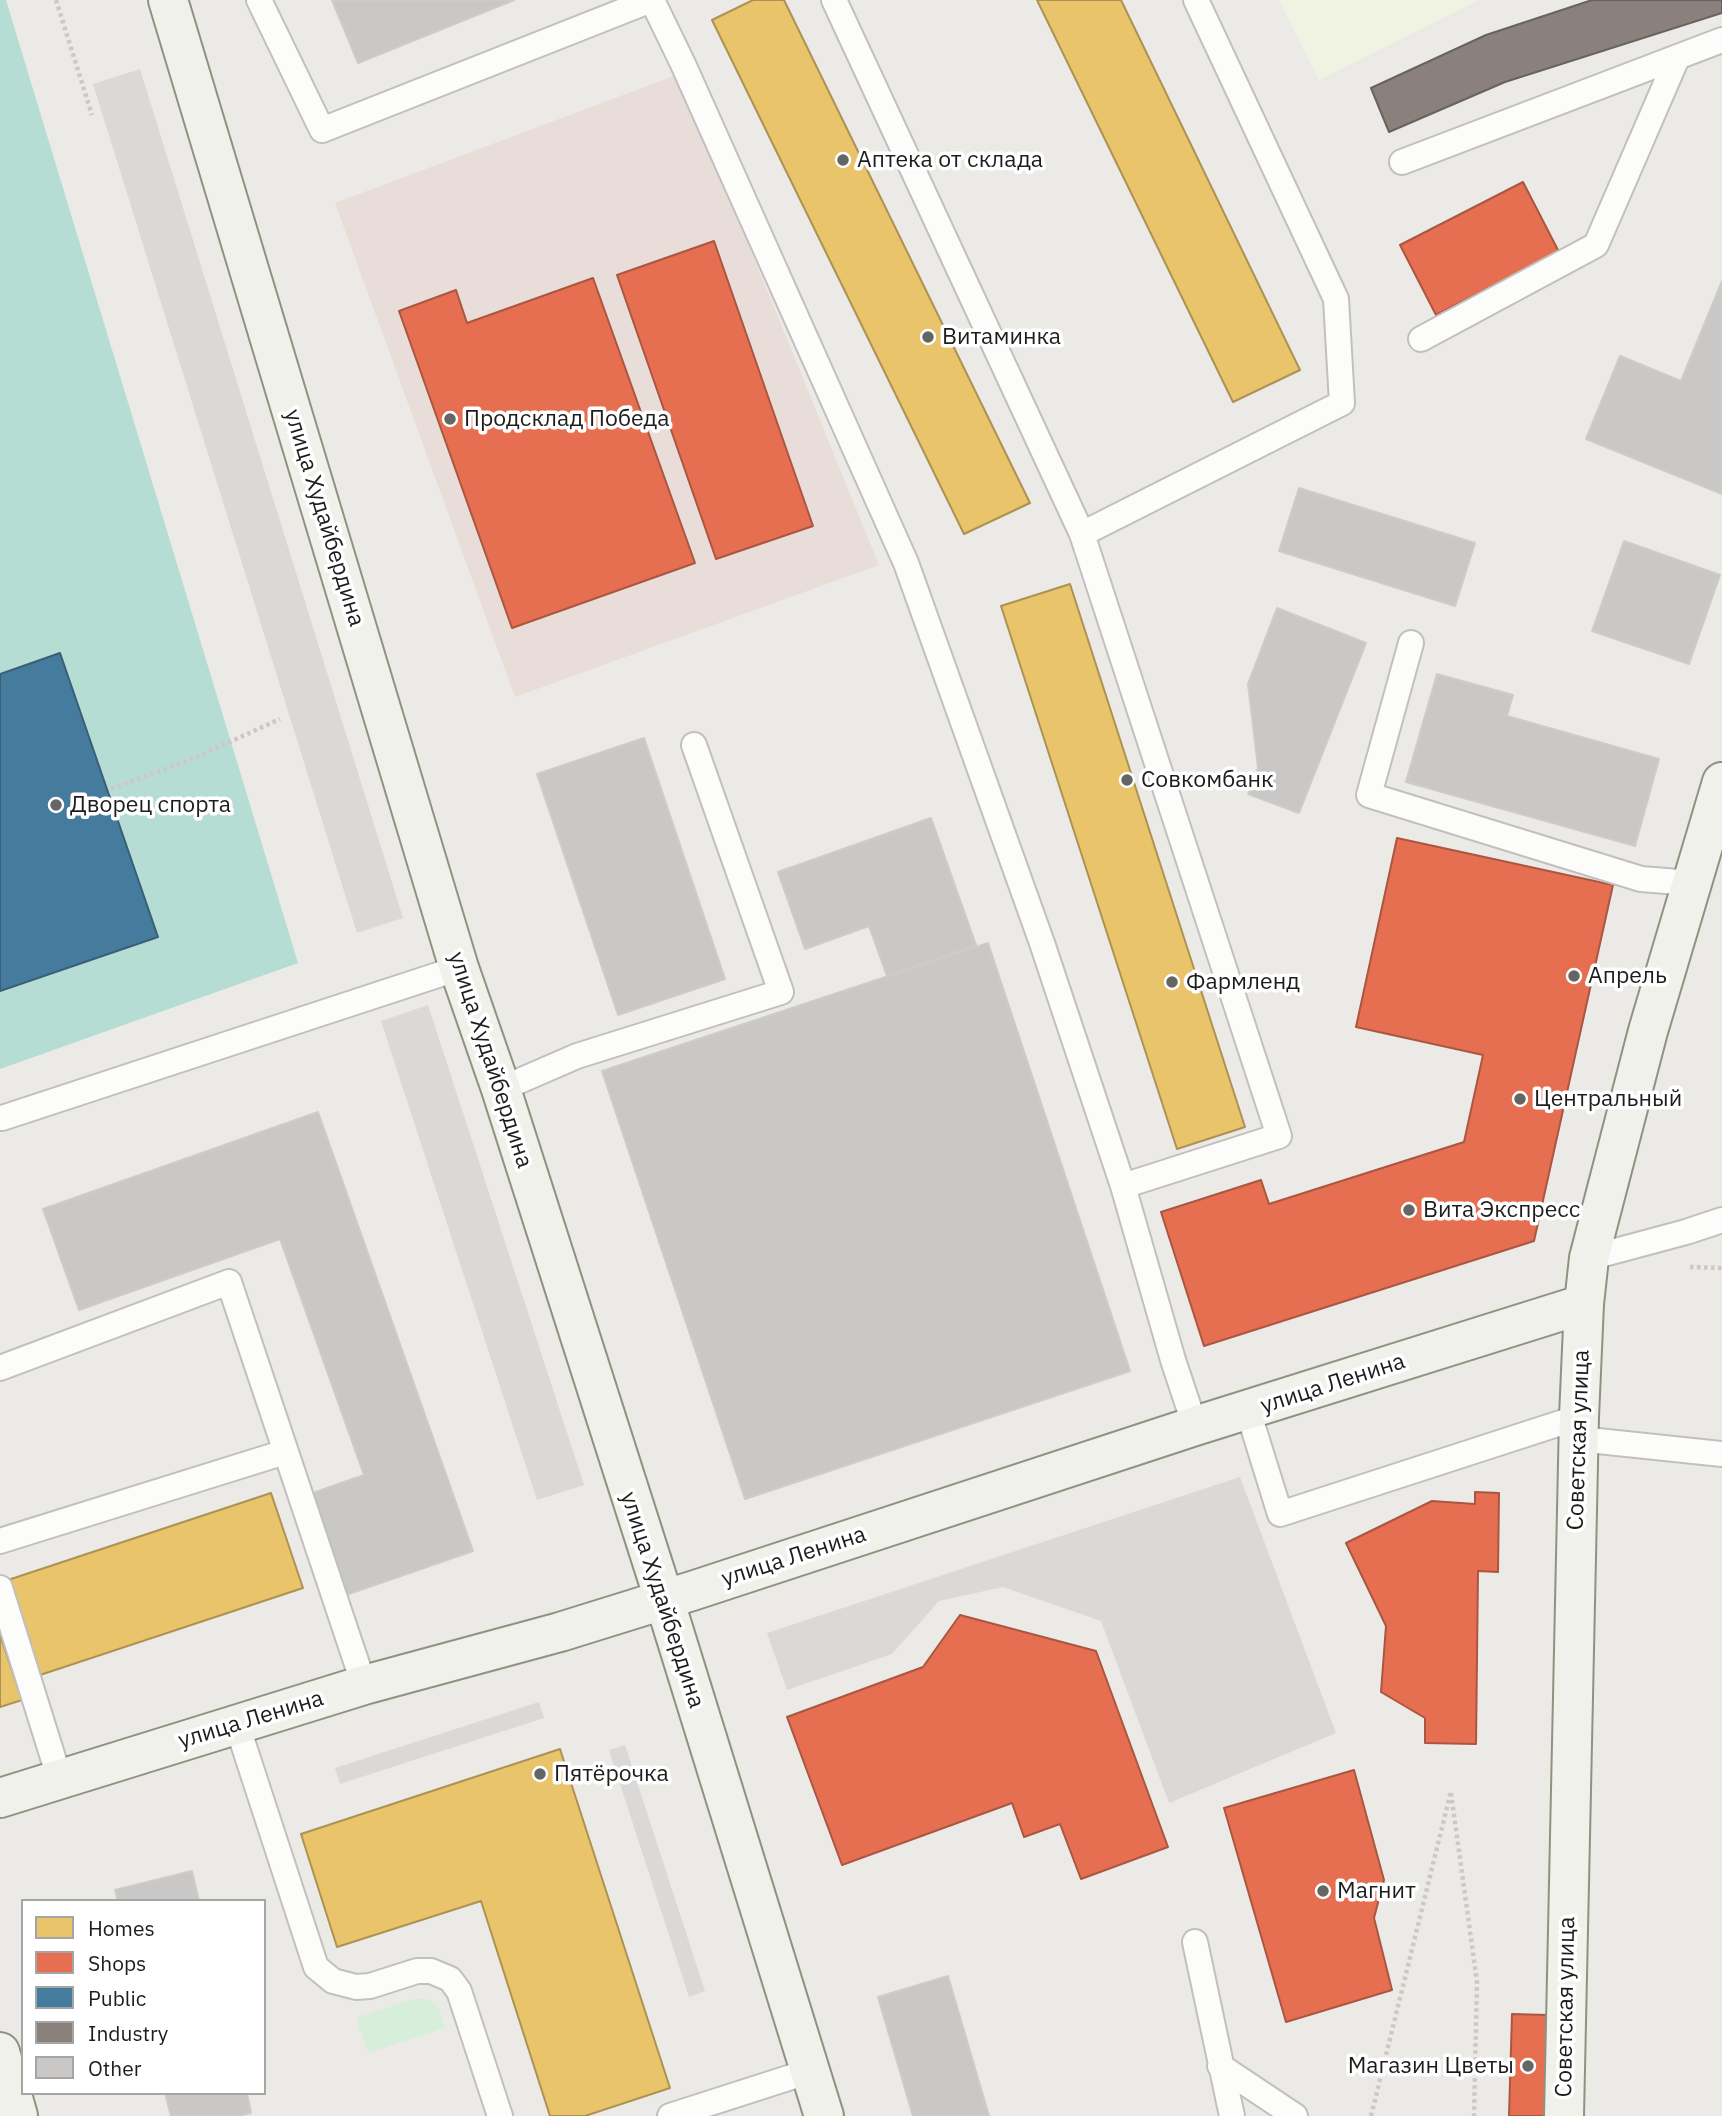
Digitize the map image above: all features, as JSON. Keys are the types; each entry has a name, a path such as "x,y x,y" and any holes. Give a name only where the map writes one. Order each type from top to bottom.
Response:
{"street":[{"name":"улица Худайбердина","path":"168,0 459,968 501,1089 664,1599 824,2116"},
{"name":"Советская улица","path":"1563,2116 1579,1428 1584,1304 1589,1258 1648,1031 1722,782"},
{"name":"улица Ленина","path":"0,1798 364,1685 560,1632 1195,1426 1584,1304"},
{"path":"0,2053 18,2116"}],"lane":[{"path":"259,0 322,130 651,0 683,64 906,563 1038,930 1123,1186 1173,1360 1195,1426"},
{"path":"834,0 1082,534 1279,1136 1123,1186"},
{"path":"1082,534 1342,403 1336,299 1196,0"},
{"path":"1402,162 1722,40"},
{"path":"1421,339 1596,245 1676,58"},
{"path":"1411,643 1369,795 1640,879 1691,883"},
{"path":"501,1089 577,1056 781,992 694,746"},
{"path":"2,1118 459,968"},
{"path":"1589,1258 1686,1233 1722,1220"},
{"path":"0,1368 229,1282 364,1685"},
{"path":"1248,1411 1280,1514 1579,1428 1722,1454"},
{"path":"0,1541 285,1452"},
{"path":"0,1588 60,1780"},
{"path":"237,1725 316,1967 333,1982 356,1987 370,1986 417,1971 431,1971 450,1979 459,1991 500,2116"},
{"path":"1195,1942 1232,2116"},
{"path":"1220,2066 1295,2116"},
{"path":"670,2116 810,2071"}],"path":[{"path":"56,0 92,115"},
{"path":"111,789 192,759 280,719"},
{"path":"1689,1267 1722,1268"},
{"path":"1371,2116 1451,1791 1477,1982 1475,2116"}],"shaded area":[{"path":"0,0 6,0 298,963 0,1069"},
{"path":"1279,0 1479,0 1319,80"},
{"path":"140,69 403,918 357,933 93,84"},
{"path":"679,74 879,565 515,697 335,203"},
{"path":"428,1005 584,1485 537,1500 381,1021"},
{"path":"1240,1477 1336,1733 1169,1803 1101,1621 1003,1587 939,1601 892,1654 787,1690 767,1633"},
{"path":"539,1702 544,1718 340,1784 335,1768"},
{"path":"625,1745 705,1991 689,1997 609,1750"},
{"path":"414,1999 428,1999 435,2004 439,2008 445,2028 368,2053 356,2018"}],"building: Homes":[{"path":"753,0 784,0 1030,503 964,534 712,20"},
{"path":"1037,0 1121,0 1300,370 1233,402"},
{"path":"1070,584 1245,1127 1177,1149 1001,606"},
{"path":"271,1493 303,1588 37,1676 5,1581"},
{"path":"0,1635 22,1700 0,1707"},
{"path":"560,1749 670,2088 585,2116 550,2116 481,1901 337,1947 301,1834"}],"building: Shops":[{"path":"1523,182 1559,252 1436,315 1400,245"},
{"path":"714,241 813,526 716,559 617,275"},
{"path":"593,278 695,563 512,628 399,311 456,290 467,323"},
{"name":"Центральный","path":"1397,838 1613,885 1534,1241 1204,1346 1161,1212 1261,1180 1269,1204 1464,1142 1483,1055 1356,1027"},
{"path":"1475,1492 1499,1493 1498,1572 1478,1571 1476,1744 1425,1743 1425,1718 1381,1692 1386,1626 1346,1543 1432,1501 1475,1504"},
{"path":"960,1615 1096,1651 1168,1847 1081,1879 1060,1824 1024,1837 1012,1803 842,1865 787,1717 923,1667"},
{"path":"1354,1770 1384,1880 1374,1918 1392,1990 1286,2022 1224,1808"},
{"name":"Магазин Цветы","path":"1512,2014 1548,2015 1545,2116 1509,2116"}],"building: Public":[{"name":"Дворец спорта","path":"60,653 158,937 0,991 0,674"}],"building: Industry":[{"path":"1592,0 1722,0 1722,13 1505,82 1389,132 1371,88 1486,35"}],"building: Other":[{"path":"332,0 514,0 358,63"},
{"path":"1722,281 1722,494 1586,439 1620,356 1681,381"},
{"path":"1299,488 1475,543 1455,606 1279,551"},
{"path":"1624,541 1720,575 1689,664 1592,631"},
{"path":"1277,608 1366,643 1299,813 1248,794 1258,768 1248,684"},
{"path":"1437,674 1513,695 1507,716 1659,759 1635,846 1406,782"},
{"path":"644,738 725,979 618,1015 537,774"},
{"path":"931,818 976,945 887,976 869,926 805,949 778,872"},
{"path":"988,943 1130,1371 745,1499 602,1071"},
{"path":"318,1112 473,1551 346,1595 310,1494 364,1475 280,1239 79,1310 43,1209"},
{"path":"192,1871 199,1899 117,1899 115,1890"},
{"path":"948,1976 989,2116 913,2116 878,1997"},
{"path":"166,2095 247,2095 251,2113 238,2116 171,2116"}],"place":[{"name":"Аптека от склада","path":"843,160"},
{"name":"Витаминка","path":"928,337"},
{"name":"Продсклад Победа","path":"450,419"},
{"name":"Совкомбанк","path":"1127,780"},
{"name":"Дворец спорта","path":"56,805"},
{"name":"Апрель","path":"1574,976"},
{"name":"Фармленд","path":"1172,982"},
{"name":"Центральный","path":"1520,1099"},
{"name":"Вита Экспресс","path":"1409,1210"},
{"name":"Пятёрочка","path":"540,1774"},
{"name":"Магнит","path":"1323,1891"},
{"name":"Магазин Цветы","path":"1528,2066"}]}
